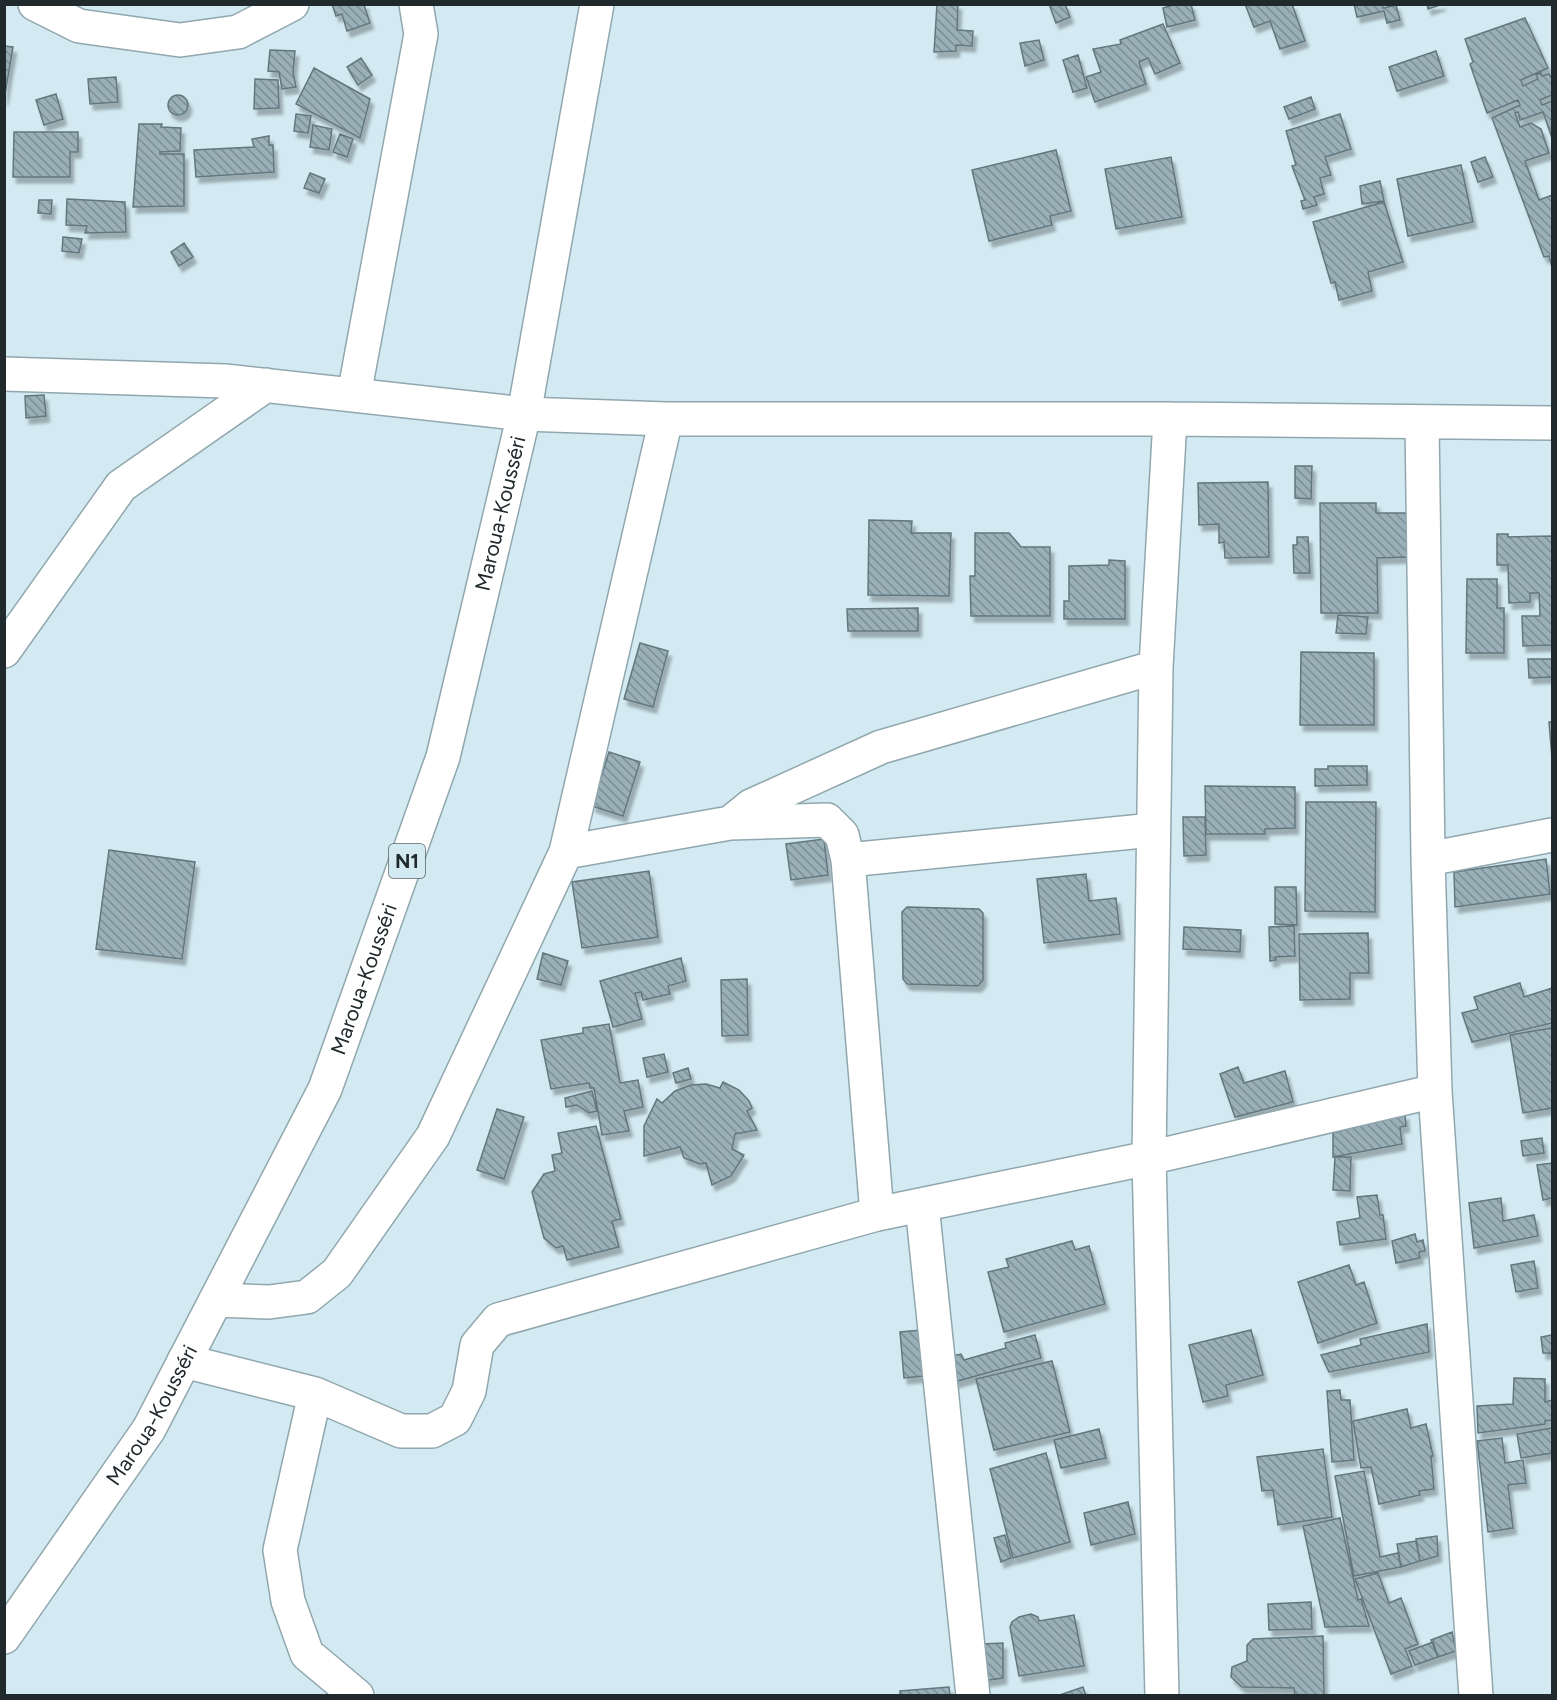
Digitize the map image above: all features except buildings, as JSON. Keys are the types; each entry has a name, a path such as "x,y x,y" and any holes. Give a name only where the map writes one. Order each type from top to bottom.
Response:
{"main road":[{"path":"35,4 79,26 180,40 238,32 292,4"},
{"path":"354,394 421,34 416,4"},
{"name":"Maroua-Kousséri","path":"4,1637 149,1429 325,1089 443,757 524,414 597,4"},
{"path":"4,374 225,381 524,414 666,419 1170,419 1552,423"},
{"path":"4,651 121,486 266,385"},
{"path":"216,1300 269,1302 307,1297 337,1273 433,1136 566,852 666,419"},
{"path":"1162,1695 1149,1158 1156,667 1170,419"},
{"path":"1422,422 1428,859 1435,1091 1476,1695"},
{"path":"730,823 752,806 881,747 1156,667"},
{"path":"566,852 730,823 827,820 842,835 848,860 877,1214"},
{"path":"848,860 1153,830"},
{"path":"1428,859 1552,835"},
{"path":"184,1361 315,1394 401,1431 432,1431 455,1419 469,1390 477,1345 498,1320 877,1214 1149,1158 1435,1091"},
{"path":"922,1205 973,1695"},
{"path":"315,1394 280,1550 288,1601 307,1654 357,1695"}]}
